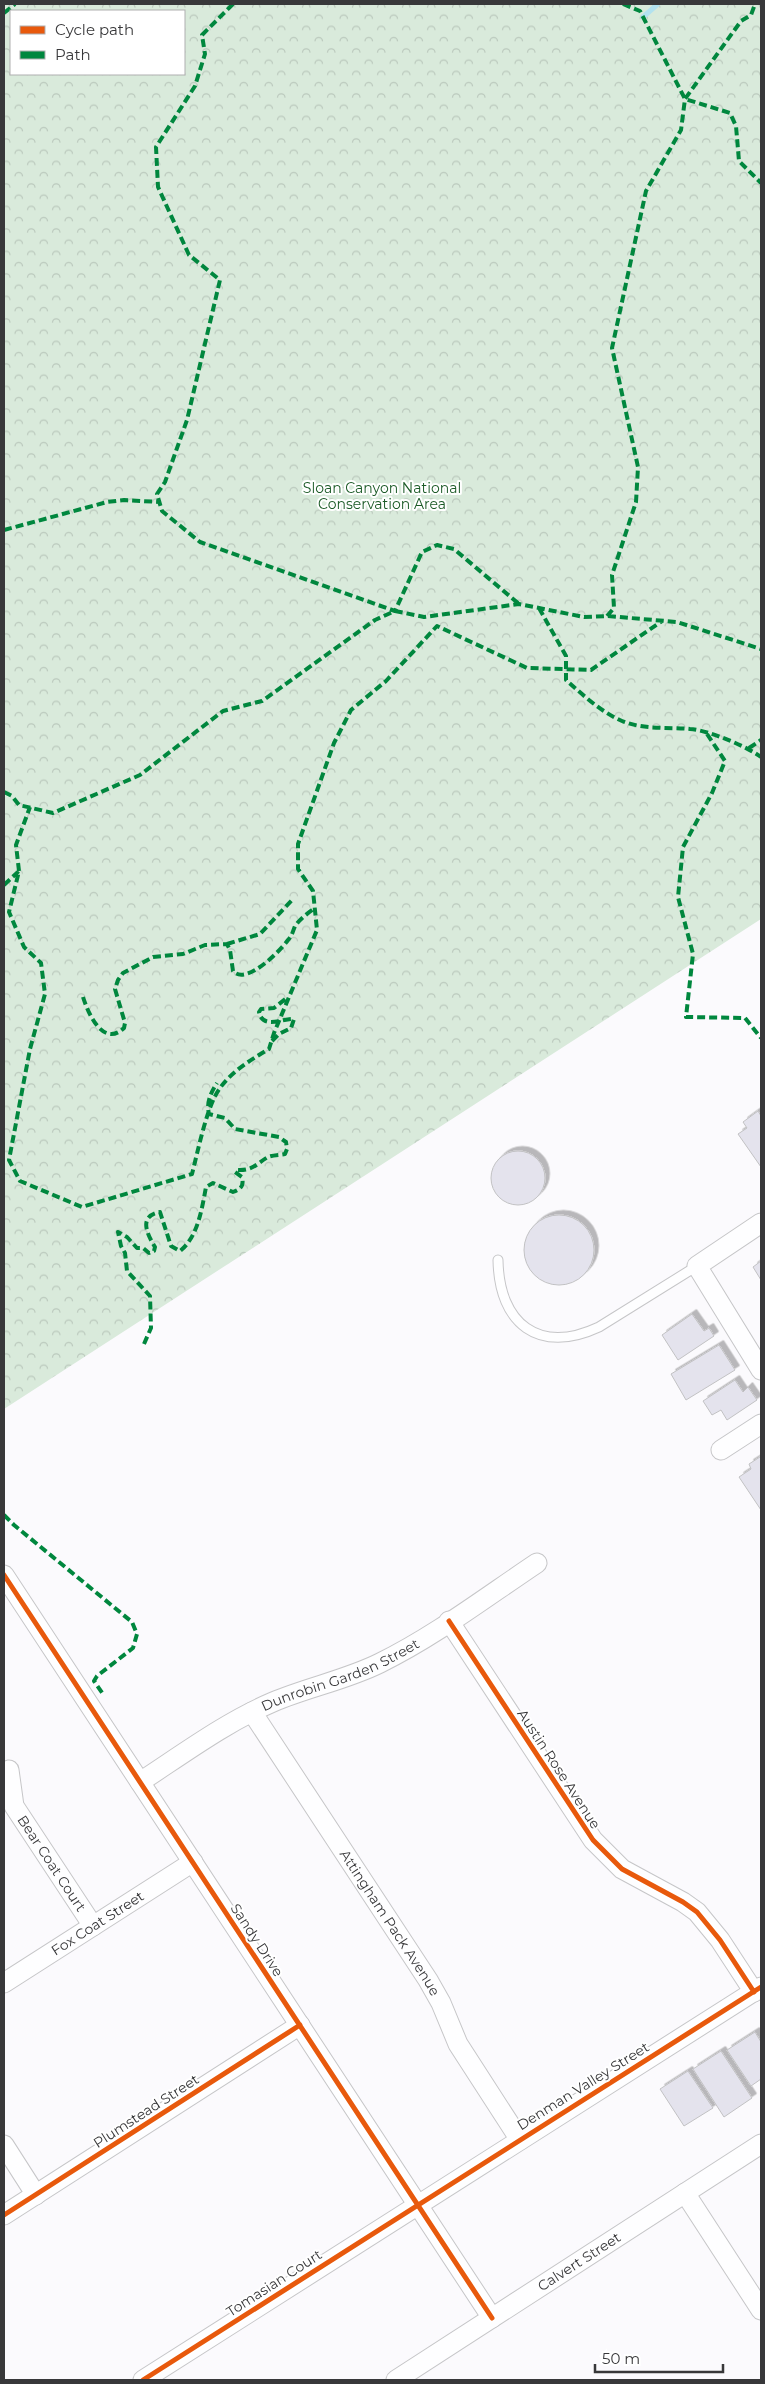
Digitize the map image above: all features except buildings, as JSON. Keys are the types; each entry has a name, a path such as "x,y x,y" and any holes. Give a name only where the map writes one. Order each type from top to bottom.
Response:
{"street":[{"path":"761,1223 697,1266 761,1370"},
{"path":"721,1450 761,1424"},
{"name":"Dunrobin Garden Street","path":"140,1782 252,1712 295,1694 349,1677 379,1664 449,1622 537,1563"},
{"name":"Sandy Drive","path":"4,1574 492,2318"},
{"name":"Austin Rose Avenue","path":"449,1622 592,1840 622,1869 683,1902 697,1912 757,1990"},
{"name":"Attingham Pack Avenue","path":"252,1712 428,1980 441,2003 458,2044 520,2140"},
{"name":"Bear Coat Court","path":"9,1770 14,1806 93,1926"},
{"name":"Fox Coat Street","path":"4,1984 193,1862"},
{"name":"Denman Valley Street","path":"418,2205 757,1990"},
{"name":"Plumstead Street","path":"4,2216 300,2025"},
{"name":"Calvert Street","path":"401,2379 761,2144"},
{"path":"4,2145 36,2195"},
{"path":"685,2193 755,2286 761,2310"},
{"name":"Tomasian Court","path":"143,2380 418,2205"}],"lane":[{"path":"498,1260 499,1277 512,1313 527,1328 545,1338 565,1339 582,1335 599,1327 697,1266"}],"green space":[{"name":"Sloan Canyon National Conservation Area","path":"4,4 761,4 761,919 4,1409"}],"waterway":[{"path":"643,17 658,4"}],"marked path":[{"path":"4,13 15,4"},
{"path":"233,4 202,35 205,54 195,86 156,147 158,187 189,255 220,280 187,420 165,482 157,494 162,511 200,542 395,611 422,552 437,545 454,549 519,604"},
{"path":"623,4 640,11 685,99 730,113 736,126 739,161 761,183"},
{"path":"607,616 614,608 612,575 636,502 638,467 612,348 646,191 681,130 685,99 741,21 751,15 755,4"},
{"path":"4,530 107,502 124,500 159,502"},
{"path":"4,792 12,796 19,805 53,813 140,775 223,711 262,701 375,620 395,611 424,617 519,604 584,617 607,616 677,622 761,649"},
{"path":"539,608 566,656 566,680 592,703 630,724 707,732 738,744 761,757"},
{"path":"4,885 19,871 9,912 24,947 41,963 45,994 30,1049 9,1160 20,1181 82,1207 192,1174 203,1129 215,1096 236,1071 269,1049 317,930 313,891 298,869 298,844 334,743 351,710 386,681 437,626 527,668 591,670 662,621"},
{"path":"707,734 725,761 712,793 683,847 678,897 693,954 686,1017 745,1018 761,1038"},
{"path":"749,748 761,740"},
{"path":"19,871 16,845 30,807"},
{"path":"227,944 260,934 294,898"},
{"path":"83,997 98,1026 109,1034 116,1033 124,1028 125,1023 115,989 123,973 153,957 183,954 205,945 227,944 230,950 233,971 239,974 246,974 254,971 271,959 290,937 297,923 315,908"},
{"path":"272,1041 279,1034 291,1028 294,1019 269,1022 265,1021 259,1012 261,1009 274,1008 288,997"},
{"path":"144,1344 151,1328 150,1296 127,1271 125,1253 121,1246 118,1232 127,1237 137,1248 143,1248 149,1253 154,1251 155,1247 149,1237 146,1226 149,1217 160,1212 171,1246 180,1251 195,1230 201,1213 206,1187 213,1183 233,1192 236,1191 243,1183 242,1177 235,1172 237,1170 251,1168 268,1157 285,1154 287,1149 286,1142 279,1137 235,1129 225,1118 209,1114 210,1098 217,1083"},
{"path":"4,1515 132,1622 137,1634 133,1648 97,1676 94,1681 103,1694"}],"cycle path":[{"path":"4,1575 492,2318"},
{"path":"449,1621 593,1840 622,1869 683,1902 697,1912 720,1940 754,1992"},
{"path":"143,2380 761,1987"},
{"path":"4,2215 300,2025"}]}
